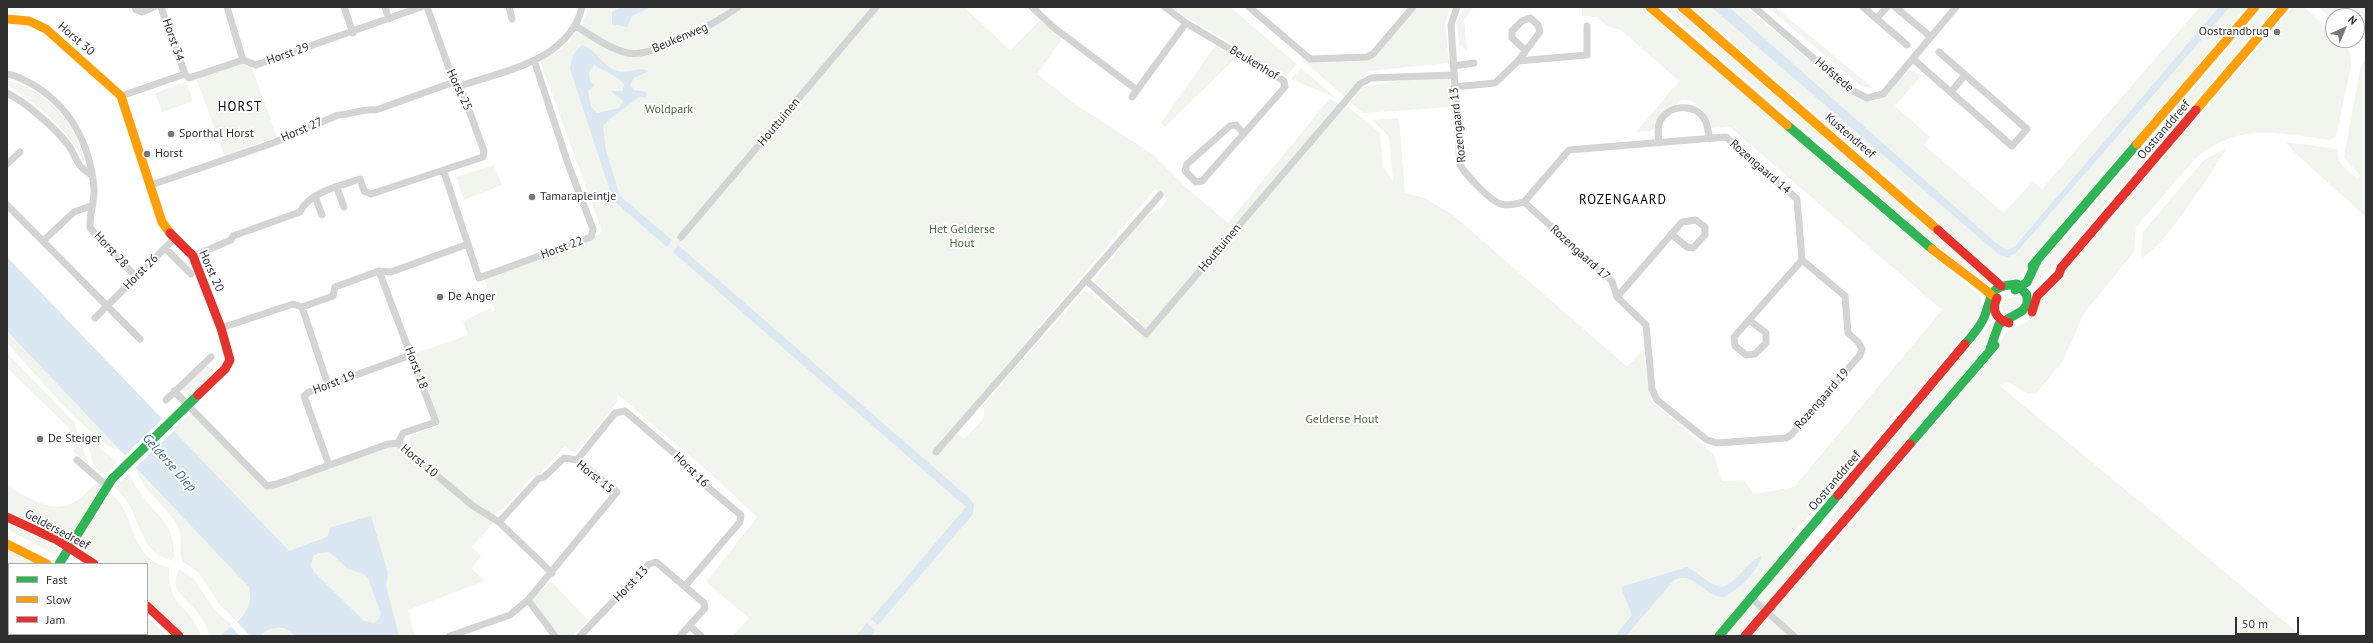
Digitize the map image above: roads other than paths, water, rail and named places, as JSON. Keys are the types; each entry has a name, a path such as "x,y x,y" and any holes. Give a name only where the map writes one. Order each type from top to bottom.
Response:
{"main road":[{"path":"1650,7 1920,239 1967,277 1972,284 1992,297"},
{"name":"Kustendreef","path":"1682,7 1912,204 1967,257 2000,286"},
{"name":"Oostranddreef","path":"2019,286 2032,275 2037,261 2255,7"},
{"name":"Oostranddreef","path":"2032,298 2054,271 2061,268 2284,7"},
{"name":"Horst 30","path":"7,19 29,21 46,29 120,96"},
{"name":"Horst 20","path":"60,563 107,486 117,474 225,369 230,360 221,328 193,256 162,222 151,185 120,96"},
{"path":"2010,283 2019,286 2032,298 2031,313 2024,320 2016,323 2005,322 1990,313 1993,306 1992,297 2000,286 2010,283"},
{"path":"1992,297 2019,286"},
{"name":"Oostranddreef","path":"1719,636 1990,313"},
{"path":"1746,636 1990,349 2005,322"},
{"name":"Geldersedreef","path":"7,517 69,548 92,563"},
{"path":"7,544 45,563"},
{"path":"148,607 179,636"},
{"path":"148,616 171,636"}],"street":[{"name":"Horst 34","path":"135,7 136,10 142,12 154,7"},
{"name":"Horst 34","path":"161,7 185,74"},
{"path":"227,7 243,60"},
{"path":"344,7 353,33"},
{"path":"385,7 389,19"},
{"name":"Horst 29","path":"120,96 185,74 189,78 243,60 256,65 353,33 421,7"},
{"name":"Horst 25","path":"193,256 231,240 233,236 300,212 303,204 315,196 360,179 364,191 371,194 432,173 444,172 483,157 484,151 460,86 454,82 427,7"},
{"path":"509,7 512,18"},
{"path":"460,86 534,60 558,46 576,26 582,7"},
{"name":"Beukenweg","path":"576,26 612,48 629,53 644,53 711,25 738,7"},
{"name":"Houttuinen","path":"681,237 876,7"},
{"path":"1032,7 1053,28 1137,90"},
{"name":"Beukenhof","path":"1165,7 1186,23 1284,81 1285,87 1244,134 1202,181 1196,182 1185,171 1187,164 1230,126 1236,125 1244,134"},
{"path":"1249,7 1310,60 1320,60 1366,57 1373,54 1413,7"},
{"name":"Rozengaard 13","path":"1457,7 1451,25 1453,75 1460,165 1470,178 1499,204 1510,205 1524,202"},
{"name":"Hofstede","path":"1754,7 1849,89 1867,98 1884,94 1956,7"},
{"path":"1863,7 1907,44"},
{"path":"1877,18 1887,7"},
{"path":"1895,7 1931,37"},
{"path":"1454,87 1495,83 1518,61 1524,50 1540,32 1538,24 1530,18 1522,20 1512,31 1512,38 1524,50"},
{"path":"1132,97 1186,23"},
{"path":"1518,61 1587,55 1588,26"},
{"path":"1913,59 2012,146 2027,129 1939,52"},
{"name":"Horst 22","path":"444,172 479,278 591,237 593,229 568,164 534,60"},
{"path":"1453,66 1474,63"},
{"name":"Horst 28","path":"7,74 14,75 40,89 56,102 76,125 89,154 92,175 94,190 91,206 90,228 136,277"},
{"name":"Houttuinen","path":"1087,281 1146,334 1360,84 1371,78 1453,75"},
{"path":"1951,92 1965,75"},
{"name":"Horst 27","path":"151,185 273,143 338,115 345,115 366,108 376,110 454,82"},
{"path":"7,93 19,99 46,124 68,146 80,168 92,175"},
{"path":"1659,142 1658,128 1661,119 1673,109 1683,106 1695,111 1704,119 1710,139"},
{"name":"Rozengaard 14","path":"1524,202 1569,150 1726,137 1798,199 1802,260"},
{"path":"7,164 20,152"},
{"path":"337,188 344,207"},
{"path":"936,452 1087,281 1160,195"},
{"path":"315,196 322,215"},
{"name":"Rozengaard 17","path":"1524,202 1612,281 1617,297 1646,325"},
{"path":"7,205 108,305 140,339"},
{"path":"42,241 74,212 91,206"},
{"path":"1617,297 1671,234 1682,222 1696,220 1705,227 1705,234 1692,248 1687,247 1671,234"},
{"name":"Horst 26","path":"95,318 175,238"},
{"path":"221,328 293,304 302,306 333,296 335,287 379,271 391,272 468,244"},
{"name":"Horst 20","path":"165,248 191,274"},
{"path":"1750,320 1766,333 1766,343 1755,354 1746,356 1735,346 1734,337 1802,260"},
{"name":"Rozengaard 19","path":"1646,325 1652,389 1657,400 1707,440 1717,443 1786,438 1792,434 1860,355 1862,349 1858,342 1848,333 1845,296 1802,260"},
{"name":"Horst 18","path":"379,271 436,422 403,433 398,443"},
{"path":"302,306 328,385"},
{"name":"Horst 19","path":"329,465 304,396 309,392 411,355"},
{"path":"166,400 211,357"},
{"path":"174,391 188,406"},
{"name":"Horst 10","path":"188,406 267,486 277,484 394,442 398,443 473,506 499,522 552,573"},
{"name":"Horst 16","path":"577,460 615,414 625,411 688,465 693,474 741,515 740,522 685,586"},
{"name":"Horst 15","path":"499,522 538,479 544,477 564,458 577,460 617,492 552,573"},
{"path":"78,460 107,486"},
{"name":"Horst 13","path":"580,636 649,564 656,562 704,603 705,608 690,626"},
{"path":"450,636 510,615 528,600 552,573"},
{"path":"1751,598 1794,636"},
{"path":"528,600 555,636"},
{"path":"680,636 690,626 701,636"}],"water":[{"path":"622,7 651,7 632,16 627,27 612,24 612,12"},
{"path":"1711,7 1729,7 1996,243 2007,250 2015,246 2219,7 2230,7 2016,253 2008,257 1998,254"},
{"path":"582,45 591,49 610,68 615,70 624,72 640,69 649,71 634,78 630,85 634,90 646,92 646,98 639,97 603,126 606,151 620,196 672,240 667,247 613,200 570,69 573,55","holes":["594,65 618,78 624,84 623,91 611,91 623,101 619,108 597,113 591,107 588,91 595,85 590,82 589,72"]},
{"path":"678,245 969,498 974,504 973,514 878,625 871,619 966,507 673,252"},
{"name":"Gelderse Diep","path":"7,257 289,551 327,537 331,527 371,516 388,573 386,586 399,636 295,636 291,632 282,628 273,628 260,636 221,636 239,620 247,609 250,596 249,587 7,331","holes":["329,552 348,569 363,574 368,578 381,614 379,619 374,623 364,621 314,572 311,566 313,556 319,553"]},
{"path":"1761,556 1760,562 1752,574 1740,586 1723,597 1710,593 1687,578 1674,580 1626,636 1615,636 1632,615 1621,587 1687,567 1712,584 1722,587 1728,585 1755,559"},
{"path":"867,623 875,630 872,635 856,636"}],"place":[{"name":"Oostrandbrug","path":"2277,32"},
{"name":"Sporthal Horst","path":"171,134"},
{"name":"Horst","path":"147,154"},
{"name":"Tamarapleintje","path":"532,197"},
{"name":"De Anger","path":"440,297"},
{"name":"De Steiger","path":"40,439"}],"district":[{"name":"HORST","path":"240,107"},
{"name":"ROZENGAARD","path":"1623,200"}],"park label":[{"name":"Woldpark","path":"669,110"},
{"name":"Het Gelderse Hout","path":"962,237"},
{"name":"Gelderse Hout","path":"1342,420"}]}
